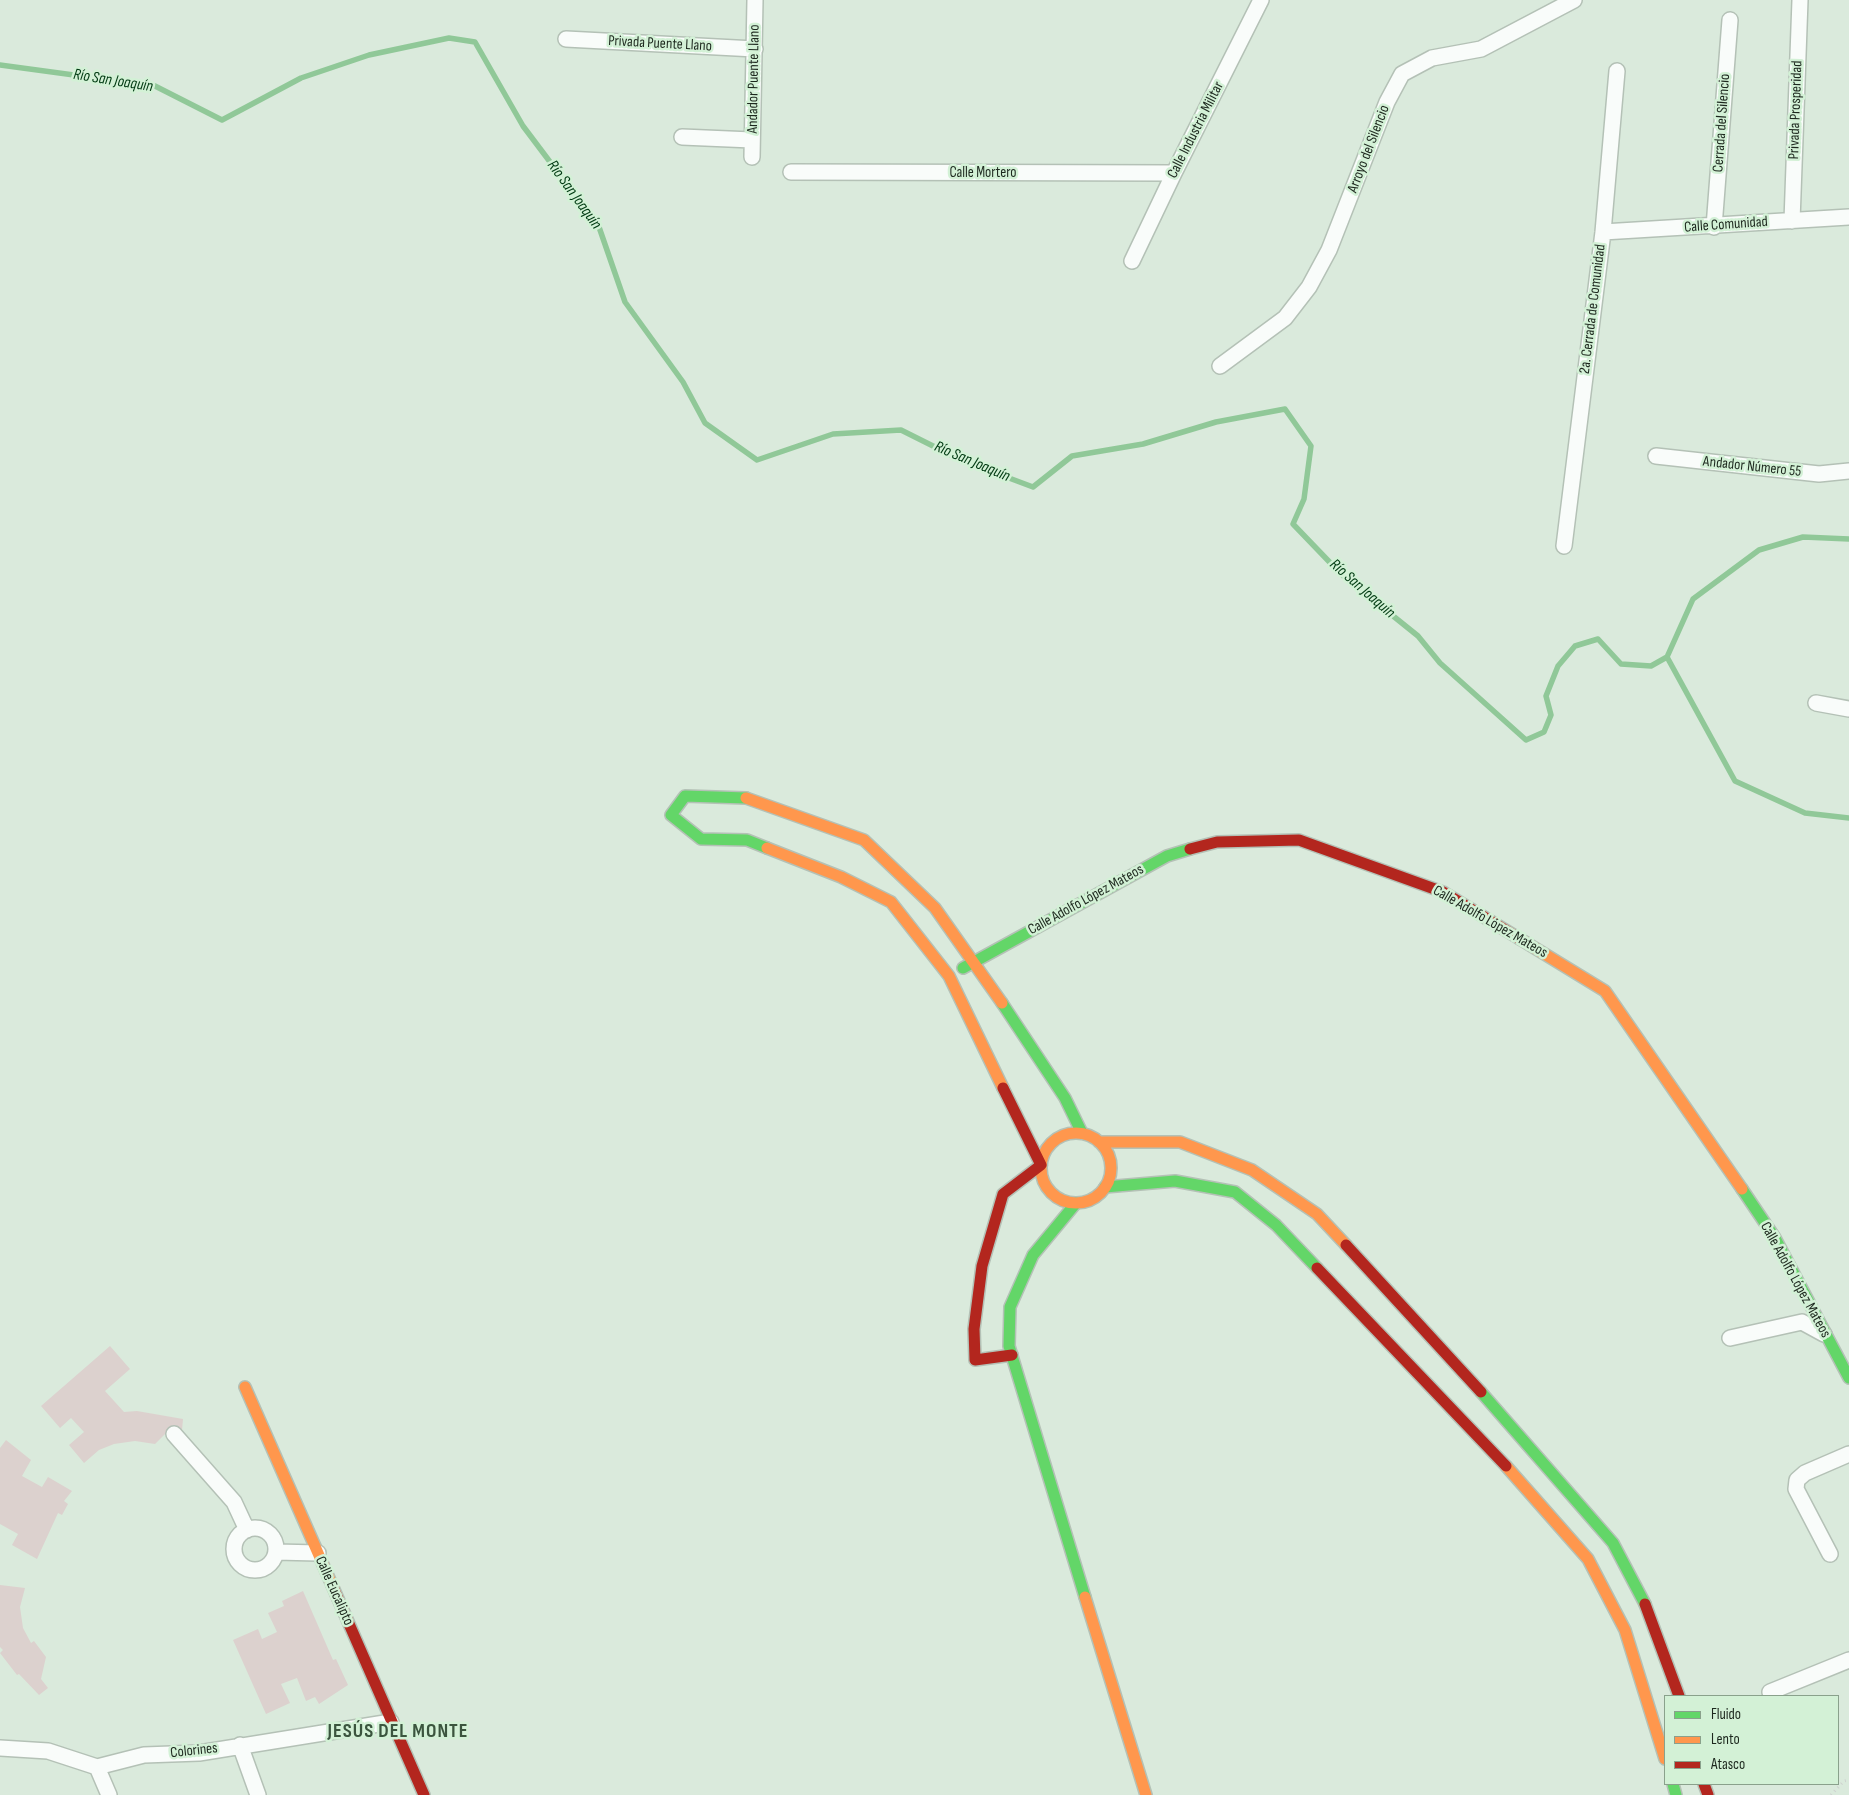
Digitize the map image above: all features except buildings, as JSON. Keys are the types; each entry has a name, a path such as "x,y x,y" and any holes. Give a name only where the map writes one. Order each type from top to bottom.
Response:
{"street":[{"name":"Andador Puente Llano","path":"752,157 755,0"},
{"name":"Calle Industria Militar","path":"1132,261 1261,0"},
{"name":"Arroyo del Silencio","path":"1220,366 1285,318 1309,288 1329,250 1388,102 1402,74 1432,58 1481,49 1574,0"},
{"name":"Privada Prosperidad","path":"1792,221 1800,0"},
{"name":"Cerrada del Silencio","path":"1714,226 1730,20"},
{"name":"Privada Puente Llano","path":"566,40 755,48"},
{"name":"2a. Cerrada de Comunidad","path":"1564,546 1603,232 1617,71"},
{"path":"682,137 752,140"},
{"name":"Calle Mortero","path":"792,172 1174,173"},
{"name":"Calle Comunidad","path":"1603,232 1849,216"},
{"name":"Andador Número 55","path":"1656,456 1819,474 1849,471"},
{"path":"1816,703 1849,709"},
{"path":"1082,1133 1066,1098 974,961 935,908 864,840 751,798 686,796 672,815 701,839 747,840 841,877 891,902 949,976 1041,1166 1046,1187 1054,1196 1064,1201 1076,1203 1087,1201 1097,1196 1105,1188 1109,1178 1110,1159 1099,1142"},
{"name":"Calle Adolfo López Mateos","path":"949,976 1167,856 1217,842 1299,840 1443,892 1605,992 1775,1238 1824,1334 1849,1378"},
{"path":"1012,1355 975,1360 974,1329 982,1266 1003,1194 1041,1166 1044,1154 1050,1144 1059,1137 1070,1133 1082,1133 1099,1142 1180,1142 1252,1170 1317,1214 1518,1432 1613,1543 1651,1616 1679,1695"},
{"path":"1105,1188 1175,1181 1235,1192 1276,1225 1489,1446 1588,1559 1625,1630 1664,1756"},
{"path":"1076,1203 1033,1255 1010,1307 1009,1346 1146,1795"},
{"path":"1730,1338 1802,1322 1824,1334"},
{"name":"Calle Eucalipto","path":"245,1387 424,1795"},
{"path":"174,1434 234,1502 247,1530"},
{"path":"1830,1554 1796,1489 1797,1480 1805,1473 1849,1454"},
{"path":"258,1528 268,1532 275,1541 276,1552 273,1561 266,1568 257,1571 247,1569 239,1563 235,1554 235,1545 239,1536 247,1530 258,1528"},
{"path":"276,1552 318,1553"},
{"path":"1770,1692 1849,1660"},
{"name":"Colorines","path":"97,1767 144,1755 199,1753 391,1722"},
{"path":"240,1745 258,1795"},
{"path":"0,1748 48,1751 97,1767 108,1795"}],"path":[{"path":"1831,1795 1844,1781 1849,1780"}],"waterway":[{"name":"Río San Joaquín","path":"0,65 155,86 222,120 301,78 369,55 449,38 475,42 523,126 599,227 625,302 683,382 705,423 757,460 833,434 901,430 961,460 1033,487 1072,456 1143,444 1216,422 1285,409 1311,446 1304,499 1293,524 1341,574 1418,636 1440,663 1526,740 1544,732 1551,715 1546,696 1558,666 1575,646 1598,639 1621,664 1651,666 1667,657 1693,599 1759,550 1803,537 1849,539"},
{"path":"1667,657 1735,781 1805,813 1849,818"}],"traffic: fast":[{"path":"746,798 685,796 671,815 701,839 747,840 767,848"},
{"path":"963,968 1167,856 1190,849"},
{"path":"1002,1003 1065,1098 1082,1133"},
{"path":"1105,1187 1175,1181 1235,1192 1276,1225 1317,1268"},
{"path":"1742,1189 1775,1238 1849,1378"},
{"path":"1076,1203 1033,1255 1010,1307 1009,1346 1085,1597"},
{"path":"1481,1392 1613,1543 1645,1604"},
{"path":"1673,1785 1676,1795"}],"traffic: slow":[{"path":"746,798 864,840 935,908 1002,1003"},
{"path":"767,848 841,877 891,902 949,976 1003,1088"},
{"path":"1520,939 1605,991 1742,1189"},
{"path":"1076,1133 1089,1136 1101,1143 1108,1155 1111,1168 1108,1181 1101,1193 1089,1200 1076,1203 1063,1200 1051,1193 1044,1181 1041,1168 1044,1155 1051,1143 1063,1136 1076,1133"},
{"path":"1099,1142 1180,1142 1252,1170 1317,1214 1346,1245"},
{"path":"245,1387 332,1585"},
{"path":"1506,1466 1588,1559 1625,1630 1664,1756"},
{"path":"1085,1597 1146,1795"}],"traffic: jam":[{"path":"1190,849 1217,842 1299,840 1443,892 1520,939"},
{"path":"1003,1088 1041,1165 1003,1194 982,1266 974,1329 975,1360 1012,1355"},
{"path":"1346,1245 1481,1392"},
{"path":"1317,1268 1506,1466"},
{"path":"332,1585 424,1795"},
{"path":"1645,1604 1679,1695"},
{"path":"1704,1785 1708,1795"}],"district":[{"name":"JESÚS DEL MONTE","path":"398,1732"}]}
